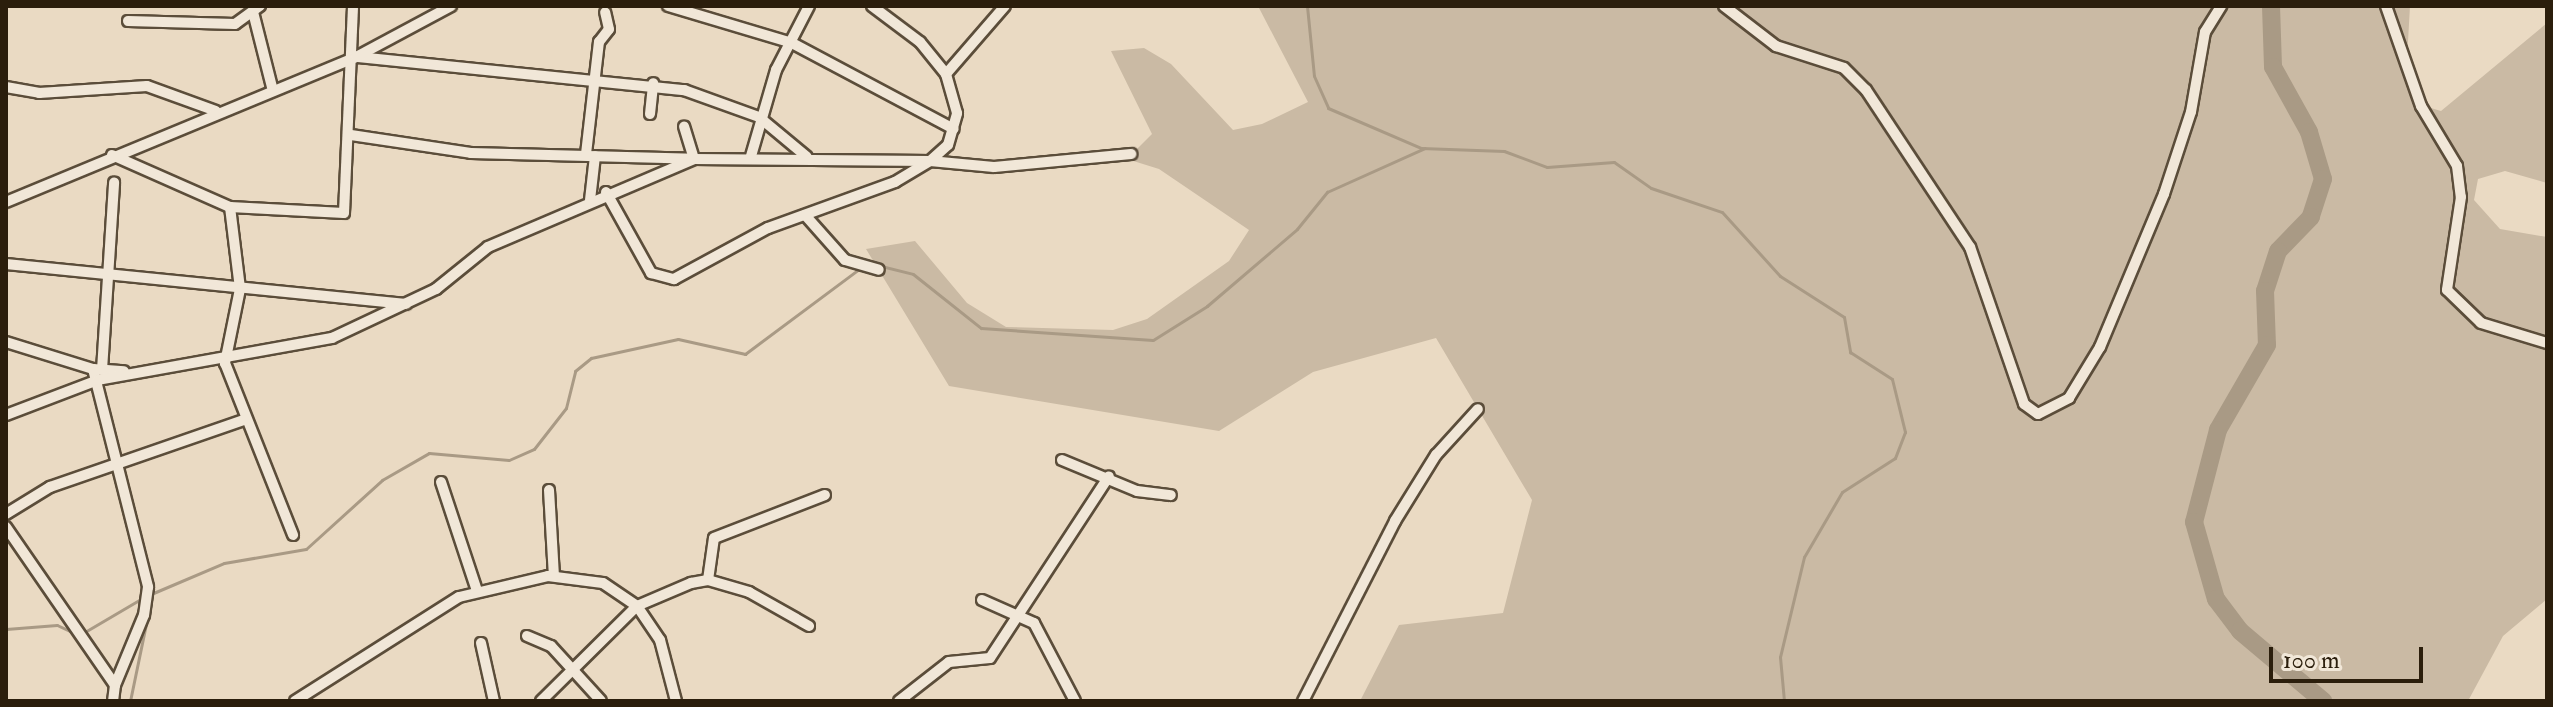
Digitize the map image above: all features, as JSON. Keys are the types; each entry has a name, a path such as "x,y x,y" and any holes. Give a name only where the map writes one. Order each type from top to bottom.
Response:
{"street":[{"path":"112,155 230,207 344,213 356,57 353,6"},
{"path":"6,202 216,111 356,57 451,6"},
{"path":"668,6 792,43 954,129"},
{"path":"751,156 759,117 809,6"},
{"path":"606,192 646,266 663,280 805,215 895,182 930,161 954,129 946,74 920,42 872,6"},
{"path":"946,74 1005,6"},
{"path":"1724,6 1776,46 1844,68 1866,90 1970,247 2024,404 2038,414 2069,398 2100,347 2164,194 2216,8"},
{"path":"2386,6 2421,106 2457,166 2461,197 2447,290 2481,323 2547,343"},
{"path":"128,21 235,24 255,9 273,91"},
{"path":"590,200 594,79 599,42 609,29 605,12"},
{"path":"356,57 653,83 759,117 807,157"},
{"path":"650,114 653,83"},
{"path":"6,87 39,93 147,86 216,111"},
{"path":"684,127 694,159"},
{"path":"351,135 471,153 694,159 807,157 930,161 994,167 1131,154"},
{"path":"6,342 97,373 146,372 225,363 332,338 408,305 488,247 606,192 694,159"},
{"path":"113,701 115,685 144,615 148,587 97,373 111,276 114,182"},
{"path":"230,207 240,289 225,363 244,420 293,535"},
{"path":"805,215 845,260 879,270"},
{"path":"6,264 408,305"},
{"path":"6,415 97,373"},
{"path":"1303,701 1395,521 1436,455 1478,409"},
{"path":"6,514 50,487 118,469 244,420"},
{"path":"1062,460 1109,476 1137,491 1171,495"},
{"path":"899,701 949,662 990,658 1109,476"},
{"path":"441,482 477,591"},
{"path":"549,490 554,576"},
{"path":"708,580 714,538 825,495"},
{"path":"6,527 77,628 80,640 115,685"},
{"path":"295,701 405,626 477,591 554,576 603,583 637,606 660,640 676,701"},
{"path":"541,701 560,678 573,674 637,606 708,580 775,604 809,626"},
{"path":"982,600 1020,612 1045,635 1075,701"},
{"path":"527,636 551,646 573,674 601,701"},
{"path":"481,643 494,701"}],"shaded area":[{"path":"1258,6 2410,6 2406,77 2424,106 2441,111 2547,23 2547,183 2505,171 2478,179 2474,200 2500,229 2547,237 2547,599 2503,636 2468,701 1360,701 1399,625 1503,613 1532,500 1436,338 1313,372 1219,431 949,386 866,249 915,241 967,303 1006,327 1113,330 1147,319 1229,261 1249,230 1159,169 1127,159 1152,134 1111,51 1144,48 1171,64 1233,130 1262,124 1308,102"}],"waterway":[{"path":"1307,6 1314,76 1328,108 1421,148 1504,151 1547,167 1614,162 1651,188 1722,212 1780,276 1844,317 1850,352 1892,379 1905,432 1895,458 1842,492 1804,557 1780,657 1784,701"},
{"path":"2271,6 2273,67 2309,132 2323,179 2311,217 2278,251 2265,291 2267,345 2218,430 2194,522 2216,599 2240,631 2323,701"},
{"path":"873,264 913,274 981,328 1153,340 1207,306 1297,229 1327,192 1425,148"},
{"path":"151,594 224,563 306,549 382,480 429,453 509,460 534,449 566,408 575,371 591,358 678,339 745,354 859,269"},
{"path":"83,633 144,597"},
{"path":"130,701 151,600"},
{"path":"6,629 57,625 76,634"}]}
